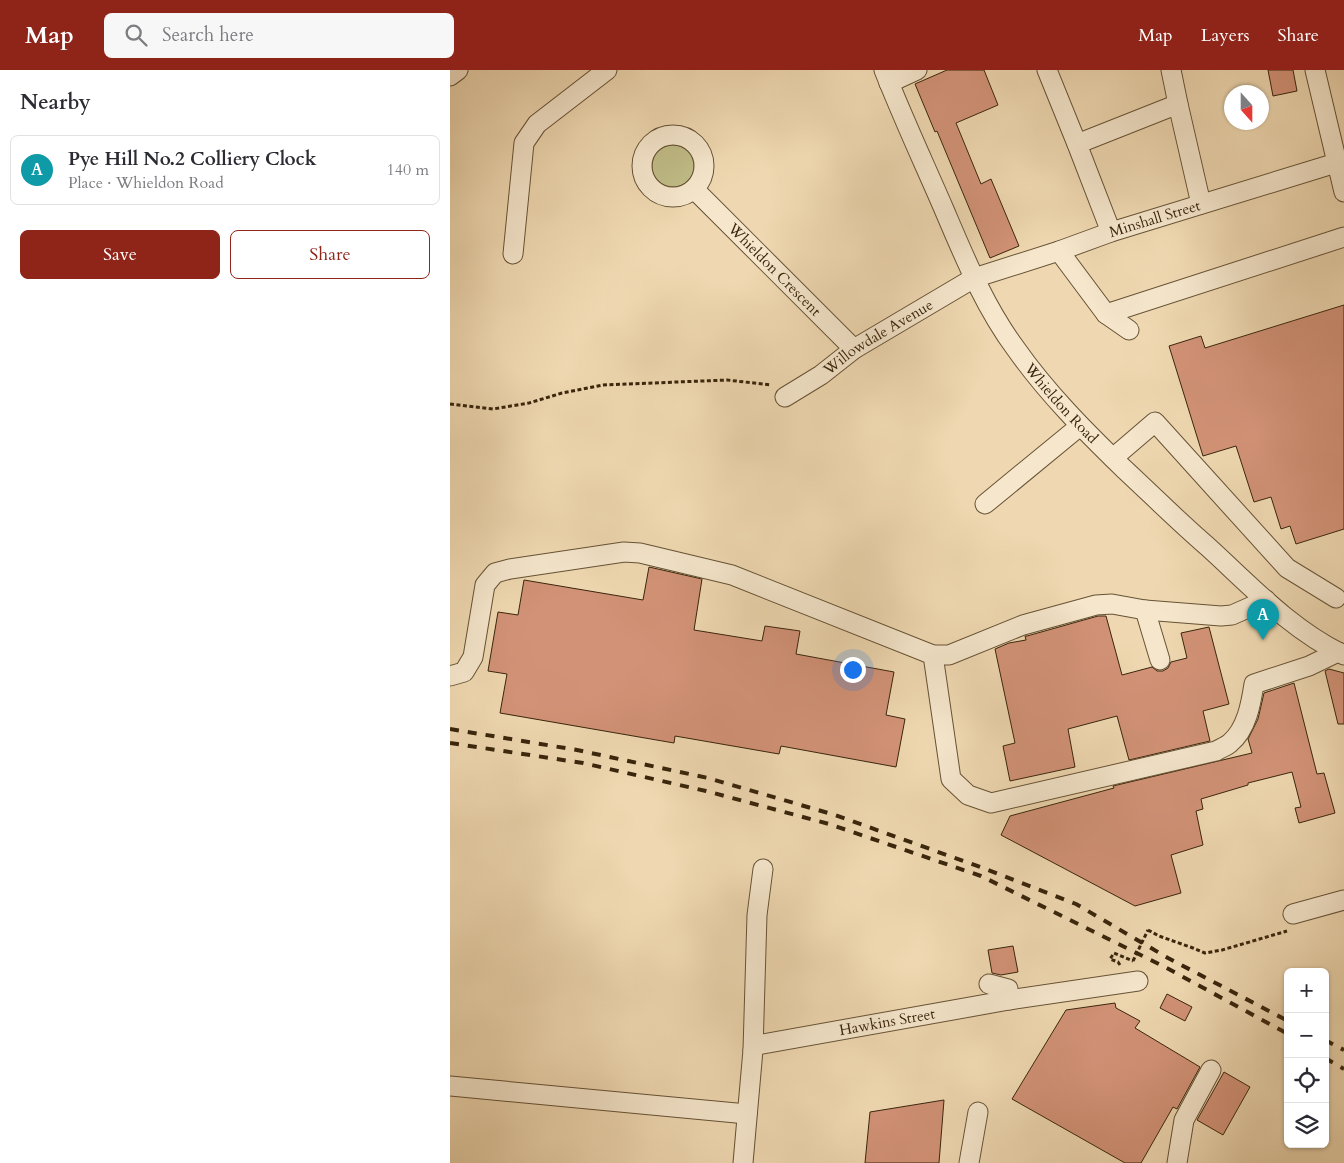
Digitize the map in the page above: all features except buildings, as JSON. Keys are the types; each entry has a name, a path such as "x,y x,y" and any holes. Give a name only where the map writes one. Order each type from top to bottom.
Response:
{"street":[{"path":"450,76 458,70"},
{"path":"513,254 524,144 536,124 607,70"},
{"path":"886,76 917,70"},
{"path":"1047,70 1078,144 1111,232"},
{"path":"1171,70 1201,204"},
{"path":"1315,70 1344,192"},
{"name":"Whieldon Road","path":"886,76 974,278 1014,348 1080,426 1176,518 1299,630 1341,653"},
{"path":"1078,144 1178,104"},
{"name":"Minshall Street","path":"974,278 1111,232 1336,163"},
{"name":"Whieldon Crescent","path":"694,189 854,349"},
{"path":"1106,314 1344,236"},
{"path":"1059,251 1106,314 1129,330"},
{"name":"Willowdale Avenue","path":"785,397 821,375 854,349 974,278"},
{"path":"1113,458 1155,422 1287,568 1336,598"},
{"path":"985,504 1080,426"},
{"path":"450,676 464,672 473,657 485,585 495,573 510,569 624,552 640,553 732,574 933,655 949,655 1023,626 1096,605 1112,604 1145,610 1220,616 1232,615 1266,600"},
{"path":"1145,610 1160,660"},
{"path":"933,655 952,779 968,794 991,803 1216,751 1231,743 1241,728 1250,707 1254,684 1309,666 1341,653"},
{"path":"743,1163 753,1050 757,915 763,868"},
{"path":"1293,914 1344,900"},
{"name":"Hawkins Street","path":"753,1050 759,1044 1009,1000 1138,981"},
{"path":"988,984 1008,989 1009,1000"},
{"path":"1177,1163 1184,1120 1211,1070"},
{"path":"450,1086 747,1114"},
{"path":"969,1163 978,1112"}],"path":[{"path":"450,404 493,409 528,403 562,393 603,385 727,380 770,384 785,397"},
{"path":"1118,962 1110,959 1114,953 1133,961 1148,930 1205,953 1222,950 1297,928 1293,914"}],"shaded area":[{"path":"677,145 685,148 691,154 694,166 691,178 685,184 669,187 661,184 655,178 652,162 655,154 661,148"}],"railway":[{"path":"450,729 577,750 708,778 835,815 983,868 1076,904 1168,958 1284,1019"},
{"path":"450,743 583,763 706,791 829,824 981,876 1163,966 1284,1032"},
{"path":"1329,1042 1344,1050"},
{"path":"1329,1060 1344,1069"}],"place":[{"name":"Pye Hill No.2 Colliery Clock","path":"1263,640"}]}
